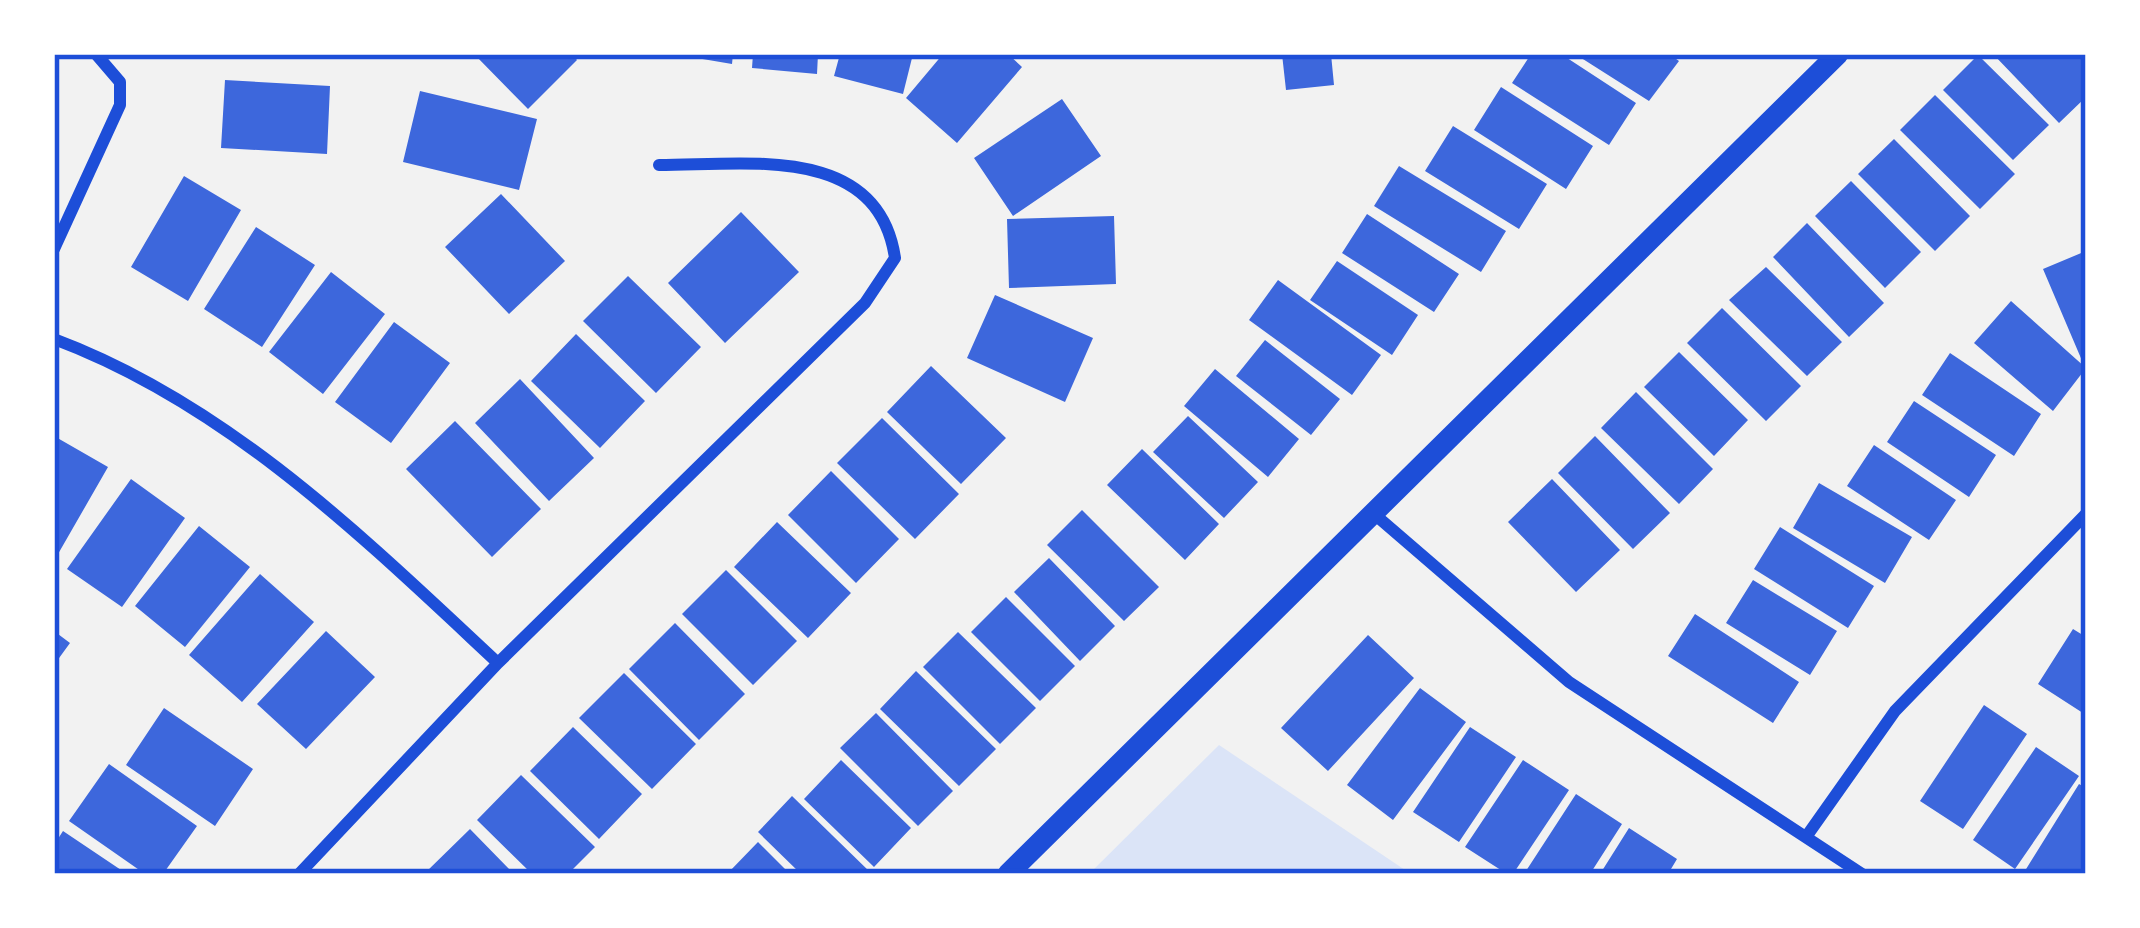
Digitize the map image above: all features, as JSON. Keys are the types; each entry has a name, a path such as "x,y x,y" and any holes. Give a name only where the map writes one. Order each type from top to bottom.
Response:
{"street":[{"path":"54,249 120,105 120,82 96,54"},
{"path":"1008,874 1838,54"},
{"path":"298,874 498,663 865,303 895,258 891,232 872,206 850,183 820,168 659,165"},
{"path":"54,339 138,377 213,423 326,506 498,663"},
{"path":"1372,513 1569,682 1862,874"},
{"path":"1806,837 1894,711 2086,514"}],"shaded area":[{"path":"1219,745 1411,874 1089,874"}],"building":[{"path":"474,54 572,54 577,60 528,109"},
{"path":"673,54 733,54 732,64"},
{"path":"753,54 818,54 817,74 752,68"},
{"path":"840,54 913,54 903,94 834,76"},
{"path":"943,54 1008,54 1022,67 957,143 906,98"},
{"path":"1282,54 1331,54 1334,85 1286,90"},
{"path":"1531,54 1561,54 1636,103 1609,145 1512,83"},
{"path":"1575,54 1669,54 1679,61 1649,101"},
{"path":"1993,54 2081,54 2086,60 2086,97 2059,123"},
{"path":"1978,55 2049,125 2013,160 1943,90"},
{"path":"225,80 330,86 327,154 221,148"},
{"path":"1501,87 1593,146 1566,189 1474,130"},
{"path":"420,91 537,119 519,190 403,162"},
{"path":"1935,95 2015,174 1980,209 1900,130"},
{"path":"1062,99 1101,156 1013,216 974,158"},
{"path":"1453,126 1547,184 1519,229 1425,171"},
{"path":"1894,139 1970,216 1935,251 1858,174"},
{"path":"1399,166 1506,231 1481,272 1374,206"},
{"path":"184,176 241,210 188,301 131,267"},
{"path":"1851,181 1921,252 1885,288 1815,216"},
{"path":"501,194 565,261 509,314 445,247"},
{"path":"741,212 799,272 725,343 668,283"},
{"path":"1367,214 1459,274 1434,312 1342,253"},
{"path":"1114,216 1116,284 1009,288 1007,219"},
{"path":"1807,223 1884,303 1849,337 1773,257"},
{"path":"256,227 315,265 262,347 204,309"},
{"path":"2086,251 2086,362 2083,363 2043,269"},
{"path":"1337,261 1418,315 1392,355 1310,300"},
{"path":"1766,267 1842,342 1807,376 1729,300"},
{"path":"331,272 385,314 323,394 269,352"},
{"path":"628,276 701,347 656,393 583,321"},
{"path":"1278,280 1381,355 1352,395 1249,320"},
{"path":"995,295 1093,338 1065,402 967,358"},
{"path":"2011,301 2086,368 2053,411 1974,343"},
{"path":"1722,308 1801,386 1766,421 1687,343"},
{"path":"394,322 450,363 391,443 335,402"},
{"path":"576,334 645,401 600,448 531,381"},
{"path":"1265,340 1340,399 1311,435 1236,376"},
{"path":"1679,352 1748,420 1714,456 1644,387"},
{"path":"1950,353 2041,414 2014,456 1922,395"},
{"path":"931,366 1006,438 961,484 887,412"},
{"path":"1215,369 1299,439 1268,477 1184,406"},
{"path":"520,379 594,458 549,501 475,423"},
{"path":"1636,392 1713,469 1679,504 1601,428"},
{"path":"1914,401 1996,455 1969,497 1887,442"},
{"path":"1188,416 1258,482 1224,518 1153,452"},
{"path":"882,418 959,494 915,539 837,463"},
{"path":"455,421 541,509 492,557 406,469"},
{"path":"54,436 108,467 54,561"},
{"path":"1595,436 1670,513 1633,549 1558,473"},
{"path":"1874,445 1956,500 1929,540 1847,486"},
{"path":"1142,449 1219,524 1185,560 1107,485"},
{"path":"831,471 899,539 856,583 788,515"},
{"path":"131,479 185,518 122,607 67,569"},
{"path":"1552,479 1620,550 1576,592 1508,522"},
{"path":"1819,483 1912,537 1885,583 1793,528"},
{"path":"1082,510 1159,587 1124,621 1047,545"},
{"path":"777,522 851,593 808,638 734,567"},
{"path":"199,526 250,567 185,647 135,606"},
{"path":"1780,527 1874,586 1848,628 1754,569"},
{"path":"1049,558 1115,626 1080,661 1014,592"},
{"path":"726,570 797,641 753,685 682,614"},
{"path":"260,574 314,622 242,702 189,655"},
{"path":"1753,580 1837,631 1810,675 1726,623"},
{"path":"1006,597 1075,666 1040,701 971,632"},
{"path":"1695,614 1799,682 1773,723 1668,656"},
{"path":"675,623 745,694 699,740 629,669"},
{"path":"2073,629 2086,637 2086,715 2038,684"},
{"path":"54,631 70,643 54,665"},
{"path":"326,631 375,677 306,749 257,704"},
{"path":"958,632 1036,708 1000,744 923,667"},
{"path":"1368,635 1414,678 1328,771 1281,728"},
{"path":"916,671 996,749 959,786 880,709"},
{"path":"624,673 696,744 652,789 579,718"},
{"path":"1420,688 1466,722 1393,820 1347,785"},
{"path":"1984,705 2027,734 1963,829 1920,801"},
{"path":"164,708 253,769 215,826 126,765"},
{"path":"876,713 953,791 918,826 840,748"},
{"path":"573,727 642,794 599,839 530,771"},
{"path":"1470,727 1516,757 1459,842 1413,812"},
{"path":"2036,747 2079,776 2015,869 1973,840"},
{"path":"841,760 911,828 874,867 804,799"},
{"path":"1523,760 1569,790 1513,874 1507,874 1465,847"},
{"path":"109,764 197,826 163,874 145,874 69,821"},
{"path":"521,775 595,847 568,874 532,874 477,820"},
{"path":"2079,784 2086,788 2086,874 2023,874"},
{"path":"1576,794 1622,824 1590,874 1524,874"},
{"path":"792,796 872,874 801,874 758,832"},
{"path":"1629,828 1677,859 1668,874 1600,874"},
{"path":"470,829 514,874 424,874"},
{"path":"63,831 127,874 54,874 54,845"},
{"path":"758,842 790,874 727,874"}]}
